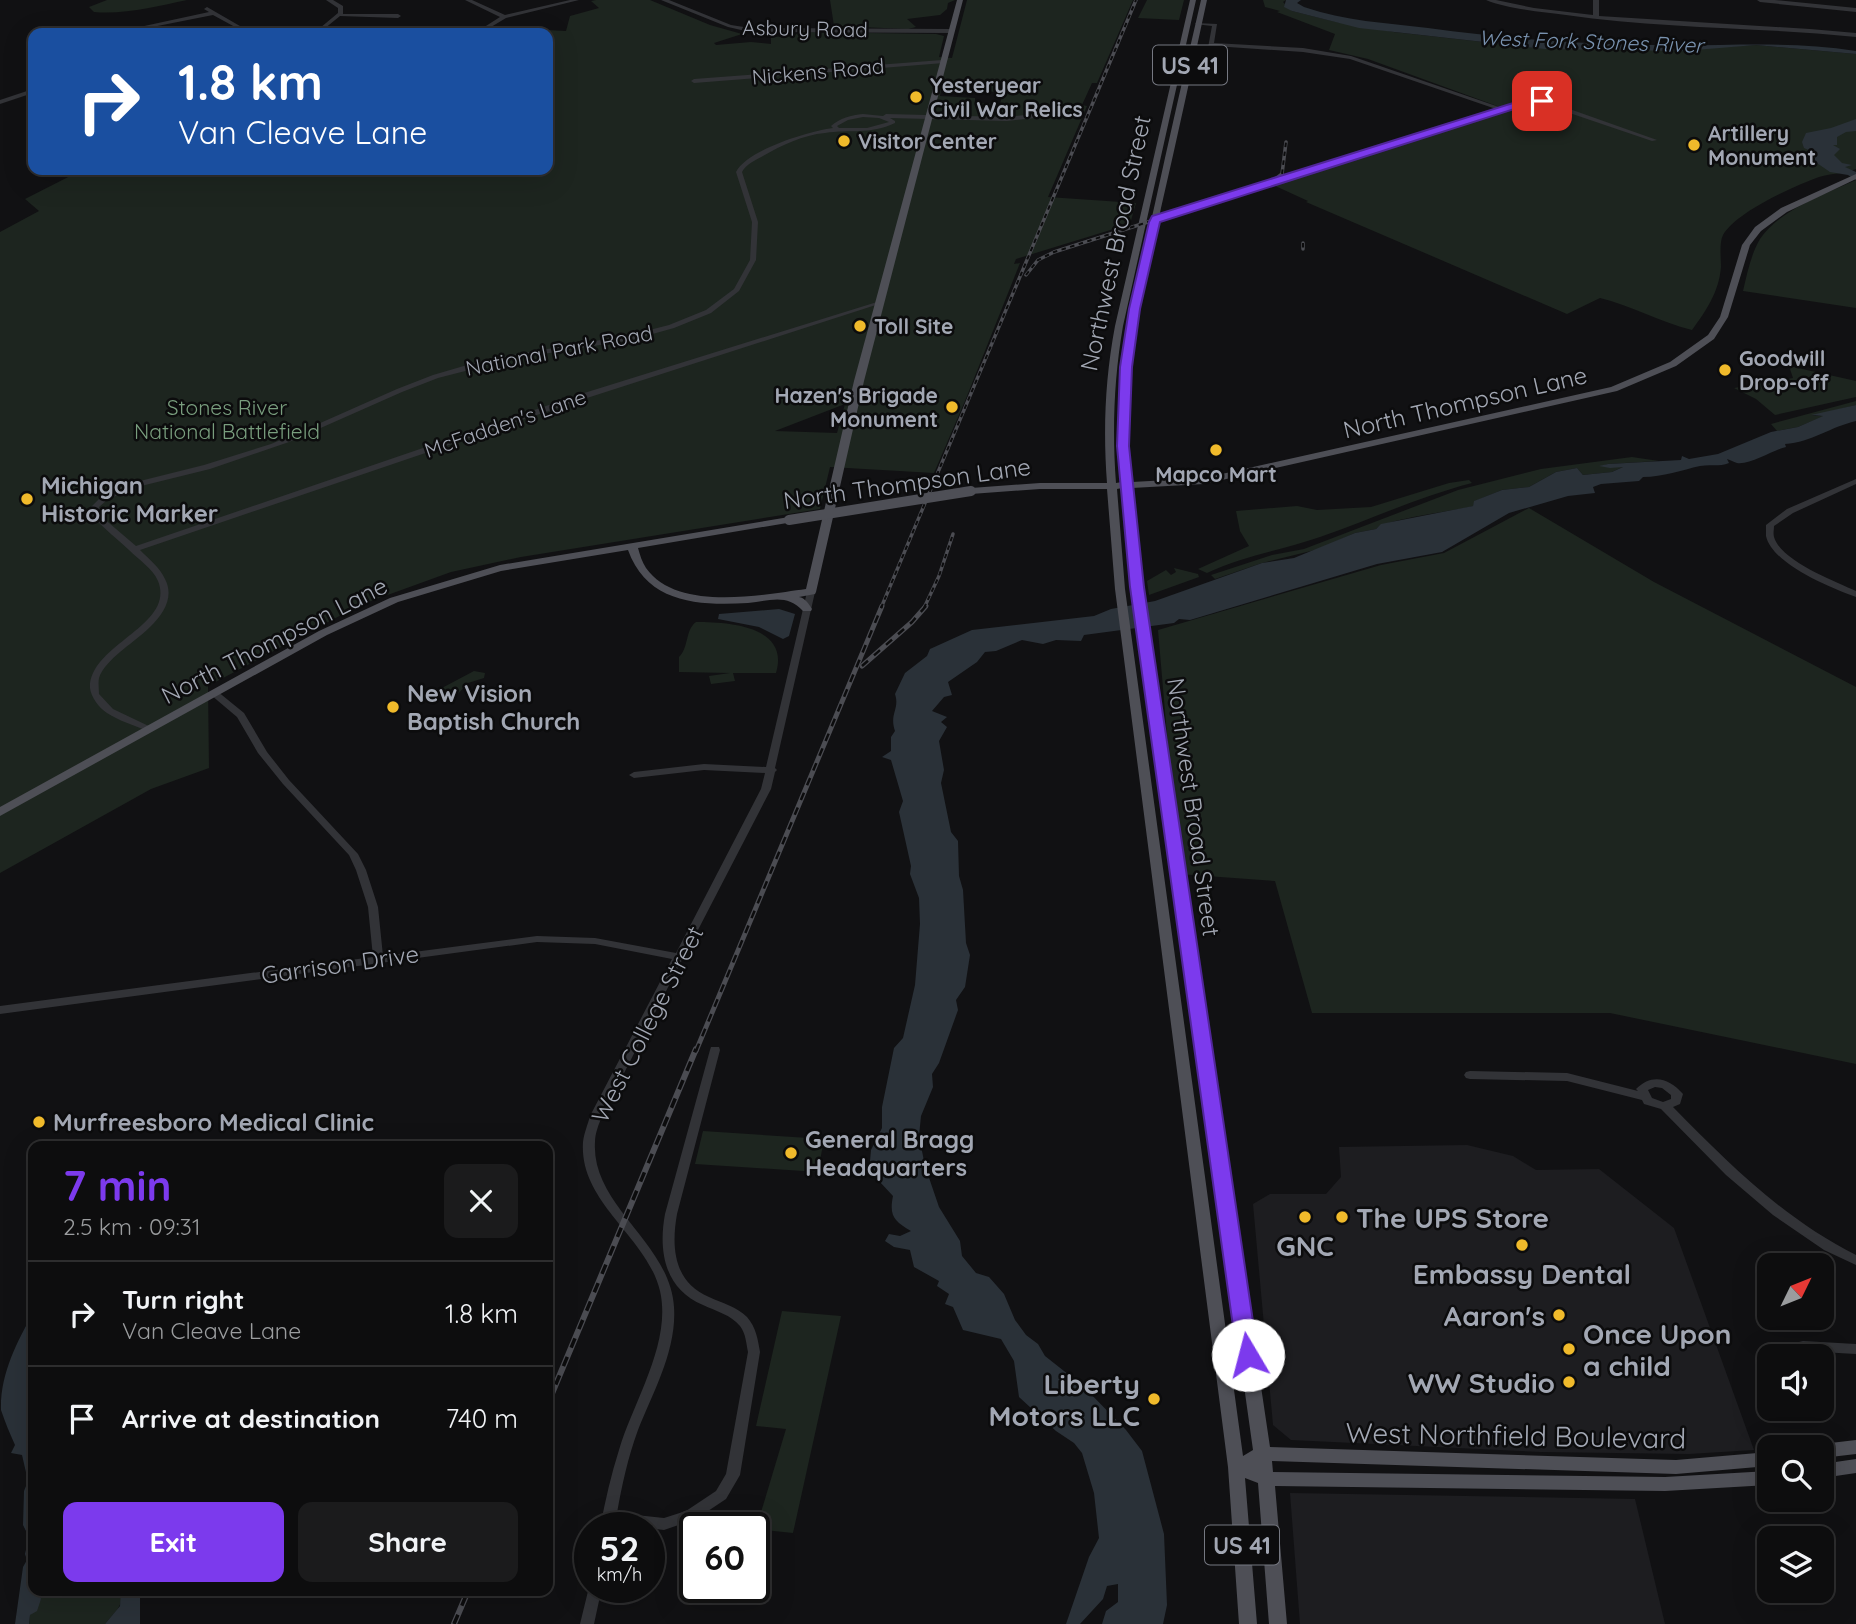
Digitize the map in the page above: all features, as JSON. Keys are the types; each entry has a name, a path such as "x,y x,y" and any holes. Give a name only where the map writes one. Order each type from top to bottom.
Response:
{"main road":[{"path":"632,546 643,572 655,583 673,592 725,600 811,592 856,392 960,0"},
{"name":"Northwest Broad Street","path":"1193,0 1119,326 1112,366 1108,439 1120,589 1236,1467 1248,1624"},
{"name":"Northwest Broad Street","path":"1204,0 1132,326 1126,367 1123,446 1137,587 1266,1479 1278,1624"},
{"path":"1187,24 1198,24"},
{"path":"1178,64 1190,65"},
{"path":"1173,87 1185,87"},
{"path":"1163,130 1175,130"},
{"path":"1152,172 1165,173"},
{"name":"North Thompson Lane","path":"0,812 323,633 394,600 500,568 971,491 1204,481 1586,396 1650,376 1694,351 1711,337 1724,317 1746,245 1758,229 1784,210 1856,176"},
{"path":"1143,217 1155,218"},
{"path":"1135,250 1148,251"},
{"path":"1126,293 1138,294"},
{"path":"1119,326 1132,326"},
{"path":"1112,366 1126,367"},
{"path":"1110,393 1125,394"},
{"path":"771,596 799,600 807,609"},
{"path":"1148,805 1169,805"},
{"path":"1158,874 1179,874"},
{"path":"1184,1076 1208,1075"},
{"path":"1196,1162 1220,1163"},
{"path":"1205,1233 1230,1234"},
{"path":"1834,1450 1856,1447"},
{"path":"1236,1467 1262,1454"},
{"name":"West Northfield Boulevard","path":"1262,1454 1676,1467 1757,1460"},
{"path":"1834,1469 1856,1466"},
{"path":"1236,1467 1266,1479"},
{"name":"West Northfield Boulevard","path":"1266,1479 1665,1484 1757,1479"}],"street":[{"path":"329,0 341,7 340,15"},
{"path":"468,0 504,17"},
{"path":"486,28 504,17 576,0"},
{"name":"Asbury Road","path":"664,0 734,27 750,30 950,32"},
{"path":"1489,0 1549,13 1596,18 1785,28 1856,35"},
{"path":"1596,0 1596,18"},
{"path":"1760,0 1856,10"},
{"path":"207,9 240,28"},
{"path":"140,28 214,13"},
{"path":"323,28 340,15 398,16"},
{"path":"1190,65 1207,66 1215,25 1198,24"},
{"path":"1211,44 1303,50 1351,58 1501,109"},
{"name":"Nickens Road","path":"695,81 942,62"},
{"path":"0,102 28,93"},
{"path":"1155,218 1529,101 1542,101 1654,140"},
{"path":"880,116 893,122"},
{"name":"National Park Road","path":"837,130 835,124 842,120 880,116 1007,119 1035,116"},
{"name":"National Park Road","path":"150,729 110,711 95,695 95,678 104,663 156,615 166,594 162,580 94,512 99,501 114,490 183,474 270,447 401,389 453,371 523,354 627,340 696,318 716,306 738,285 755,256 757,220 739,172 740,168 805,135 837,130 865,131 880,128 901,116"},
{"name":"McFadden's Lane","path":"133,550 584,396 879,303"},
{"path":"1856,481 1790,511 1770,525 1768,533 1773,548 1785,557 1856,594"},
{"name":"West College Street","path":"611,1512 625,1451 665,1340 669,1315 659,1270 603,1192 594,1175 589,1158 589,1140 596,1116 758,808 772,770 811,592"},
{"path":"214,693 242,715 263,752 286,782 353,854 373,907 378,959"},
{"path":"634,775 704,767 772,770"},
{"name":"Garrison Drive","path":"0,1010 537,939 595,941 681,957"},
{"path":"665,1524 691,1515 721,1495 733,1475 754,1352 753,1336 744,1321 732,1310 692,1294 679,1282 672,1267 668,1227 715,1050"},
{"path":"1470,1075 1567,1077 1644,1097 1652,1104 1665,1106 1673,1104 1677,1098 1674,1090 1665,1084 1653,1083 1644,1086 1644,1097"},
{"path":"1665,1106 1709,1151 1789,1222 1815,1240 1856,1260"},
{"path":"1834,1348 1856,1349"},
{"path":"587,1624 591,1603"}],"shaded area":[{"path":"1286,0 1301,0 1297,3 1304,7 1350,18 1511,38 1623,44 1756,45 1683,51 1545,49 1359,28 1284,7"},
{"path":"1756,45 1804,46 1856,51 1856,54"},
{"path":"1856,119 1856,131 1837,137 1837,145 1833,145 1840,149 1834,155 1842,163 1852,165 1845,167 1856,172 1856,180 1848,175 1830,172 1808,157 1807,152 1811,151 1804,148 1802,142 1806,133"},
{"path":"1856,405 1856,421 1795,443 1785,444 1786,447 1749,462 1737,463 1727,459 1729,463 1725,464 1643,477 1639,481 1601,484 1593,487 1595,493 1568,496 1509,513 1442,552 1377,564 1190,620 1179,619 1174,623 1084,635 1081,641 1056,640 1043,644 1022,640 996,651 985,652 977,662 948,682 952,695 944,697 932,711 947,717 941,722 947,727 939,741 944,770 941,783 951,832 958,841 966,943 970,955 965,987 956,1000 958,1010 939,1063 932,1074 933,1087 921,1116 919,1136 925,1166 939,1207 960,1241 962,1256 976,1273 989,1277 1004,1294 1015,1320 1026,1335 1038,1344 1045,1356 1083,1386 1126,1430 1142,1451 1164,1534 1167,1605 1163,1624 1102,1624 1106,1611 1118,1602 1118,1584 1107,1586 1103,1599 1080,1624 1066,1624 1089,1557 1099,1538 1094,1493 1082,1453 1074,1443 1056,1431 1019,1397 1014,1361 1001,1339 963,1330 953,1307 945,1304 949,1294 937,1286 939,1281 914,1267 910,1250 894,1247 885,1241 889,1234 900,1236 911,1231 894,1217 893,1196 879,1181 870,1161 871,1150 882,1128 882,1107 894,1048 903,1038 915,985 920,924 919,898 910,874 911,866 899,812 903,801 891,760 882,757 891,751 891,737 895,731 895,694 905,673 927,656 930,649 972,630 1094,616 1111,609 1155,601 1262,563 1294,558 1355,533 1376,529 1381,524 1473,506 1474,501 1502,490 1529,487 1556,472 1577,468 1583,475 1612,472 1623,467 1599,466 1681,460 1682,456 1689,459 1718,454 1771,432 1798,427 1823,416 1811,415"},
{"path":"779,609 795,614 789,636 783,639 759,627 718,619 719,614"},
{"path":"1467,1145 1513,1156 1536,1170 1599,1169 1674,1228 1754,1450 1689,1454 1541,1452 1291,1440 1273,1425 1253,1204 1270,1194 1326,1194 1341,1177 1339,1147"},
{"path":"28,1322 28,1481 22,1455 11,1453 15,1445 1,1410 6,1371"},
{"path":"28,1481 28,1535 23,1525 24,1491"},
{"path":"1290,1493 1635,1499 1665,1624 1300,1624"},
{"path":"28,1541 28,1596 40,1596 41,1599 37,1611 30,1615 29,1624 15,1624 23,1567 27,1560 25,1554"},
{"path":"121,1596 140,1596 140,1624 105,1624 120,1606"}],"green space":[{"path":"107,0 187,0 117,12 94,12 89,7"},
{"name":"Stones River National Battlefield","path":"650,0 710,25 742,34 714,43 716,45 751,42 771,44 771,37 794,36 799,32 936,34 944,36 939,57 952,58 967,0 1133,0 1097,83 1092,83 1082,105 1087,106 1048,197 1136,203 1130,224 1016,259 1014,264 1020,263 934,473 830,467 820,509 521,557 451,572 360,605 208,686 209,768 151,789 0,873 0,232 39,211 25,199 72,175 553,175 553,30 566,31 570,16 599,8 591,1","holes":["941,90 1002,92 1000,104 975,103 975,98 940,96","845,404 837,433 775,431"]},
{"path":"830,0 955,0 948,3 947,9 940,15 907,19 916,27 908,29 834,26"},
{"path":"1147,0 1184,0 1179,20 1138,18"},
{"path":"1263,0 1286,0 1283,2 1292,11 1336,22 1394,32 1538,48 1659,50 1756,45 1856,54 1856,169 1819,177 1795,187 1752,209 1730,226 1722,238 1720,276 1715,293 1692,330 1600,298 1567,314 1306,202 1308,201 1271,184 1508,110 1368,59 1329,50 1335,34 1265,7"},
{"path":"1856,180 1856,308 1743,291 1754,251 1768,229 1791,211"},
{"path":"1789,366 1856,381 1856,397 1775,415 1756,399 1734,388 1793,378"},
{"path":"1856,401 1856,405 1812,416 1824,416 1798,427 1777,431 1771,424"},
{"path":"1632,457 1659,461 1602,466 1625,466 1612,472 1583,475 1577,468 1556,472 1529,487 1502,490 1475,501 1473,506 1392,522 1376,529 1355,533 1319,549 1262,563 1215,579 1211,575 1272,555 1304,549 1458,490 1541,469"},
{"path":"1469,480 1472,483 1414,501 1320,537 1234,562 1207,573 1198,569 1249,546 1240,531 1236,511 1297,506 1317,510 1371,507 1449,483"},
{"path":"1529,508 1654,582 1856,687 1856,1064 1610,1013 1312,1013 1275,881 1179,874 1158,630 1381,565 1444,553"},
{"path":"1174,568 1198,574 1199,577 1149,595 1147,581 1166,570 1171,575 1176,572"},
{"path":"696,622 740,626 766,636 774,645 778,657 776,673 733,673 735,681 711,684 709,676 730,673 679,672 679,657"},
{"path":"474,671 485,673 484,678 468,683 455,697 443,698 438,695 440,689"},
{"path":"703,1131 824,1139 818,1172 695,1164"},
{"path":"782,1311 841,1316 793,1533 770,1531 770,1512 761,1512 786,1429 756,1426"},
{"path":"40,1596 122,1596 118,1609 105,1624 29,1624 30,1615"}],"railway":[{"path":"881,608 1136,0"},
{"path":"1026,275 1038,260 1054,252 1270,183 1282,174 1286,142"},
{"path":"1303,243 1303,249"},
{"path":"924,608 939,576 953,534"},
{"path":"696,1051 882,606"},
{"path":"862,666 926,606"},
{"path":"553,1391 696,1049"},
{"path":"454,1624 466,1596"}],"place":[{"name":"Yesteryear Civil War Relics","path":"916,97"},
{"name":"Visitor Center","path":"844,141"},
{"name":"Artillery Monument","path":"1694,145"},
{"name":"Toll Site","path":"860,326"},
{"name":"Goodwill Drop-off","path":"1725,370"},
{"name":"Hazen's Brigade Monument","path":"952,407"},
{"name":"Mapco Mart","path":"1216,450"},
{"name":"Michigan Historic Marker","path":"27,499"},
{"name":"New Vision Baptish Church","path":"393,707"},
{"name":"Murfreesboro Medical Clinic","path":"39,1122"},
{"name":"General Bragg Headquarters","path":"791,1153"},
{"name":"GNC","path":"1305,1217"},
{"name":"The UPS Store","path":"1342,1217"},
{"name":"Embassy Dental","path":"1522,1245"},
{"name":"Aaron's","path":"1559,1315"},
{"name":"Once Upon a child","path":"1569,1349"},
{"name":"WW Studio","path":"1569,1382"},
{"name":"Liberty Motors LLC","path":"1154,1399"}],"route":[{"path":"1248,1355 1137,587 1126,485 1123,446 1126,367 1135,309 1154,222 1155,218 1245,189 1529,101 1542,101"}],"water label":[{"name":"West Fork Stones River","path":"1591,41"}]}
